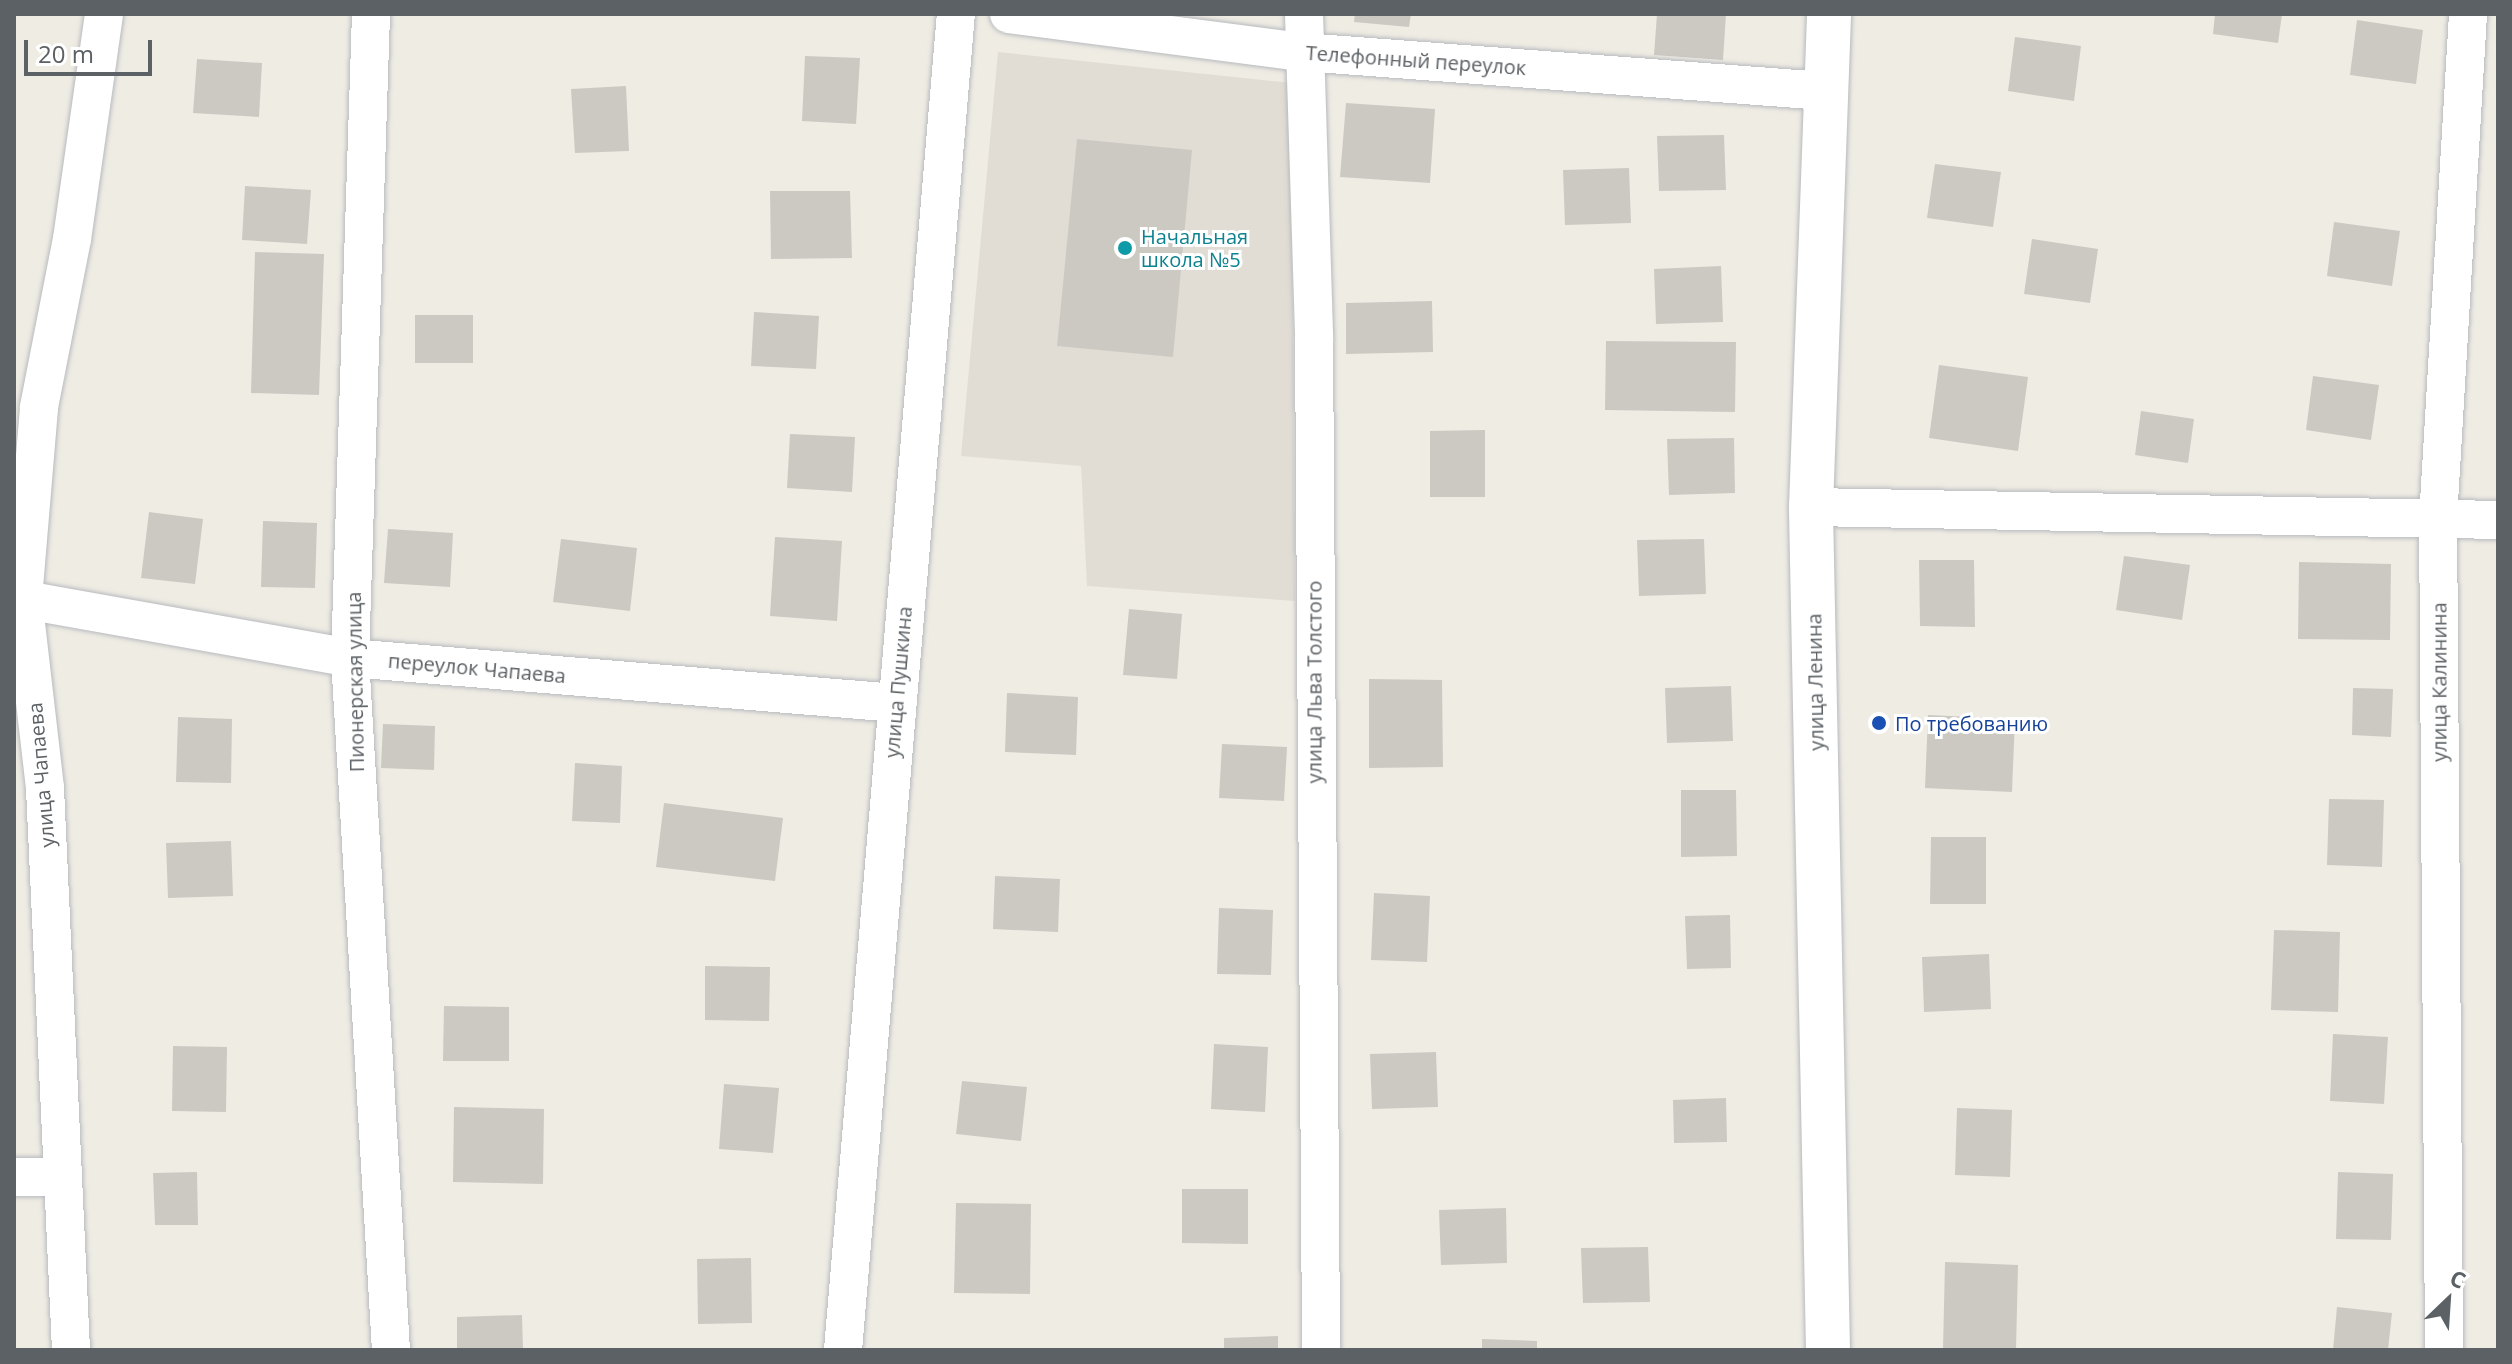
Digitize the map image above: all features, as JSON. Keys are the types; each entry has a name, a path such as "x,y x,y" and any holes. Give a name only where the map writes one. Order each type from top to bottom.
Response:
{"street":[{"name":"улица Чапаева","path":"71,1350 45,788 18,598 39,407 72,239 104,14"},
{"name":"Пионерская улица","path":"371,14 350,658 391,1350"},
{"name":"улица Пушкина","path":"843,1350 956,14"},
{"name":"Телефонный переулок","path":"1009,14 1303,52 1824,91"},
{"name":"улица Льва Толстого","path":"1304,14 1314,338 1321,1350"},
{"name":"улица Ленина","path":"1828,1350 1811,507 1829,14"},
{"name":"улица Калинина","path":"2444,1350 2438,519 2468,14"},
{"path":"1811,507 2498,520"},
{"name":"переулок Чапаева","path":"18,598 350,658 896,703"},
{"path":"14,1177 63,1177"}],"shaded area":[{"path":"998,52 1291,83 1295,601 1087,586 1081,466 961,456"}],"building":[{"path":"1355,14 1411,14 1409,27 1354,22"},
{"path":"1657,14 1726,14 1723,60 1654,55"},
{"path":"2215,14 2282,14 2278,43 2213,34"},
{"path":"2357,20 2423,30 2416,84 2350,75"},
{"path":"2015,37 2081,46 2074,101 2008,91"},
{"path":"805,56 860,58 856,124 802,121"},
{"path":"197,59 262,63 259,117 193,113"},
{"path":"626,86 629,151 575,153 571,89"},
{"path":"1346,103 1435,109 1430,183 1340,177"},
{"path":"1724,135 1726,190 1659,191 1657,136"},
{"name":"Начальная школа №5","path":"1077,139 1192,150 1173,357 1057,346"},
{"path":"1935,164 2001,172 1993,227 1927,218"},
{"path":"1629,168 1631,223 1565,225 1563,170"},
{"path":"245,186 311,190 307,244 242,240"},
{"path":"770,191 850,191 852,258 771,259"},
{"path":"2334,222 2400,231 2392,286 2327,276"},
{"path":"2032,239 2098,249 2090,303 2024,294"},
{"path":"255,252 324,254 319,395 251,393"},
{"path":"1721,266 1723,322 1656,324 1654,269"},
{"path":"1432,301 1433,352 1346,354 1346,303"},
{"path":"754,312 819,316 816,369 751,366"},
{"path":"415,315 473,315 473,363 415,363"},
{"path":"1606,341 1736,342 1735,412 1605,410"},
{"path":"1939,365 2028,377 2018,451 1929,438"},
{"path":"2313,376 2379,385 2371,440 2306,430"},
{"path":"2141,411 2194,419 2188,463 2135,455"},
{"path":"1485,430 1485,497 1430,497 1430,431"},
{"path":"790,434 855,437 852,492 787,488"},
{"path":"1734,438 1735,493 1669,495 1667,439"},
{"path":"149,512 203,519 195,584 141,578"},
{"path":"263,521 317,523 315,588 261,587"},
{"path":"388,529 453,533 450,587 384,583"},
{"path":"775,537 842,541 837,621 770,616"},
{"path":"561,539 637,548 630,611 553,602"},
{"path":"1704,539 1706,594 1639,596 1637,540"},
{"path":"2124,556 2190,565 2182,620 2116,610"},
{"path":"1919,560 1974,560 1975,627 1920,626"},
{"path":"2299,562 2391,564 2390,640 2298,639"},
{"path":"1129,609 1182,614 1177,679 1123,675"},
{"path":"1369,679 1442,680 1443,767 1369,768"},
{"path":"1731,686 1733,741 1667,743 1665,688"},
{"path":"2353,688 2393,689 2391,737 2352,735"},
{"path":"1007,693 1078,697 1076,755 1005,752"},
{"path":"1928,715 2015,719 2012,792 1925,788"},
{"path":"178,717 232,719 231,783 176,782"},
{"path":"383,724 435,726 434,770 381,768"},
{"path":"1222,744 1287,747 1284,801 1219,798"},
{"path":"575,763 622,766 620,823 572,821"},
{"path":"1681,790 1736,790 1737,856 1681,857"},
{"path":"2329,799 2384,800 2382,867 2327,865"},
{"path":"664,803 783,818 775,881 656,867"},
{"path":"1931,837 1986,837 1986,904 1930,904"},
{"path":"231,841 233,896 168,898 166,843"},
{"path":"995,876 1060,879 1058,932 993,929"},
{"path":"1374,893 1430,896 1427,962 1371,960"},
{"path":"1219,908 1273,910 1271,975 1217,974"},
{"path":"1730,915 1731,968 1687,969 1685,916"},
{"path":"2274,930 2340,932 2338,1012 2271,1010"},
{"path":"1989,954 1991,1009 1924,1012 1922,957"},
{"path":"705,966 770,967 769,1021 705,1020"},
{"path":"444,1006 509,1007 509,1061 443,1061"},
{"path":"2333,1034 2388,1037 2384,1104 2330,1101"},
{"path":"1214,1044 1268,1047 1265,1112 1211,1109"},
{"path":"173,1046 227,1047 226,1112 172,1111"},
{"path":"1436,1052 1438,1107 1372,1109 1370,1054"},
{"path":"962,1081 1027,1087 1021,1141 956,1134"},
{"path":"724,1084 779,1088 773,1153 719,1149"},
{"path":"1726,1098 1727,1142 1674,1143 1673,1100"},
{"path":"454,1107 544,1109 543,1184 453,1182"},
{"path":"1957,1108 2012,1110 2010,1177 1955,1175"},
{"path":"197,1172 198,1225 155,1225 153,1173"},
{"path":"2338,1172 2393,1174 2391,1240 2336,1239"},
{"path":"1182,1189 1248,1189 1248,1244 1182,1243"},
{"path":"956,1203 1031,1204 1030,1294 954,1293"},
{"path":"1506,1208 1507,1263 1441,1265 1439,1210"},
{"path":"1648,1247 1650,1302 1583,1303 1581,1248"},
{"path":"751,1258 752,1323 698,1324 697,1259"},
{"path":"1945,1262 2018,1265 2016,1350 1943,1350"},
{"path":"2337,1307 2392,1313 2388,1350 2333,1350"},
{"path":"522,1315 523,1350 457,1350 457,1317"},
{"path":"1278,1336 1278,1350 1224,1350 1224,1338"},
{"path":"1482,1339 1537,1341 1537,1350 1482,1350"}],"place":[{"name":"Начальная школа №5","path":"1125,248"},
{"name":"По требованию","path":"1879,723"}]}
